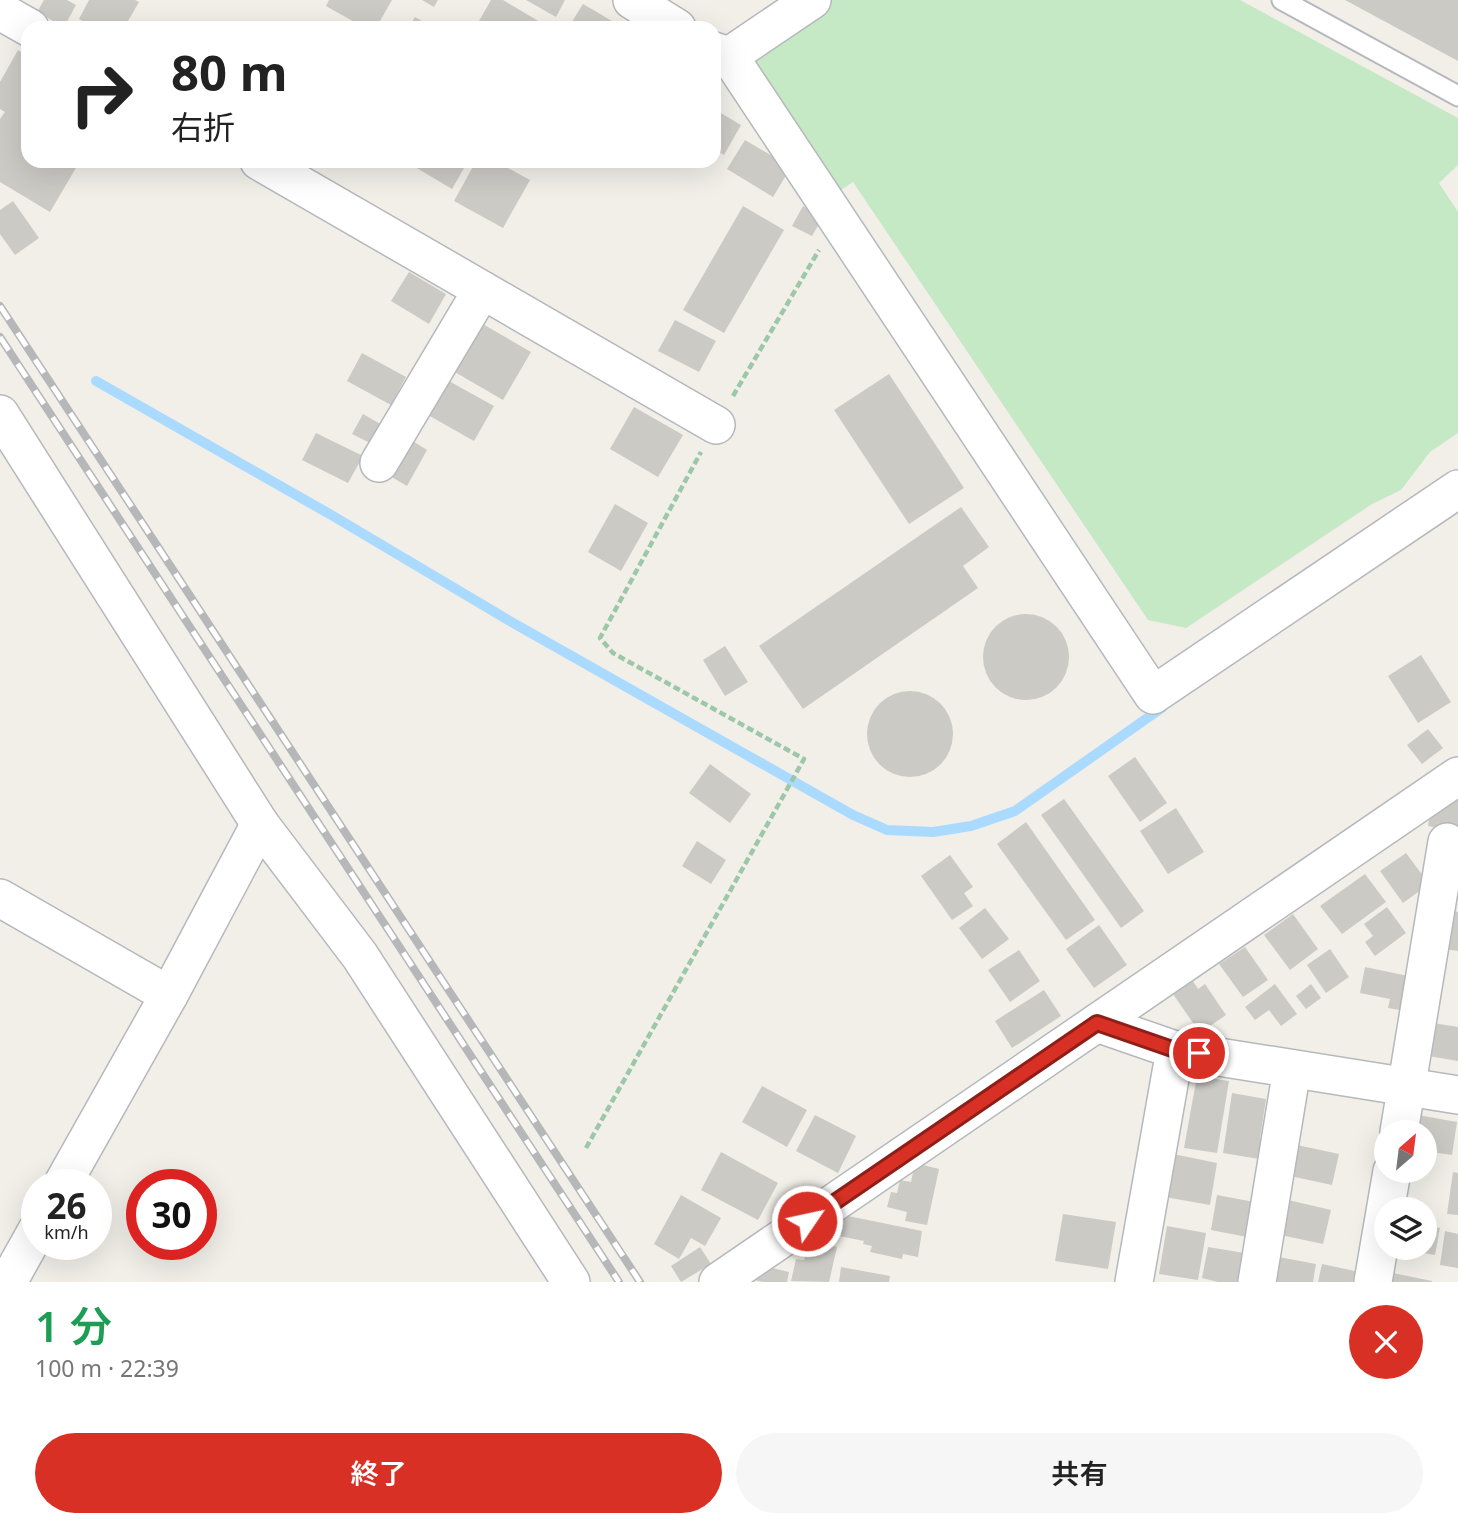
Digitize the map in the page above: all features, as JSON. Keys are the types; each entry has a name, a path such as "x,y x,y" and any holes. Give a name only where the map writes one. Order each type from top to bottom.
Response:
{"street":[{"path":"632,0 666,21"},
{"path":"812,0 722,54 837,219 1153,695 1458,489"},
{"path":"0,10 21,23"},
{"path":"271,168 716,425"},
{"path":"379,463 482,290"},
{"path":"0,414 260,824 360,956 571,1282"},
{"path":"718,1282 1458,776"},
{"path":"71,1169 169,995 260,824"},
{"path":"1377,830 1452,843 1401,1120"},
{"path":"0,898 169,995"},
{"path":"1097,1023 1175,1050 1458,1096"},
{"path":"1134,1282 1175,1050"},
{"path":"1257,1282 1292,1069"},
{"path":"1373,1282 1390,1183"},
{"path":"8,1282 21,1259"}],"lane":[{"path":"1282,0 1458,96"}],"path":[{"path":"586,1148 804,759 613,653 600,638 716,425 837,219"}],"green space":[{"path":"830,0 1240,0 1458,118 1458,165 1439,183 1458,212 1458,433 1430,452 1401,490 1372,504 1186,628 1148,620 853,182 836,193 749,65 752,53"}],"building":[{"path":"44,0 67,0 76,5 67,21 53,21 37,12"},
{"path":"89,0 139,2 128,21 79,19"},
{"path":"329,0 392,0 380,21 353,21 326,6"},
{"path":"422,0 438,0 434,7"},
{"path":"491,0 503,0 538,21 479,21"},
{"path":"526,0 565,0 556,17"},
{"path":"1345,0 1458,0 1458,61"},
{"path":"583,4 612,21 572,21"},
{"path":"18,50 21,52 21,168 76,168 50,212 0,182 0,119 5,112 0,109 0,82"},
{"path":"721,113 741,125 724,155 721,153"},
{"path":"745,140 791,167 773,197 727,169"},
{"path":"417,168 464,168 452,189"},
{"path":"472,168 508,168 530,180 503,228 454,201"},
{"path":"13,201 39,238 15,255 0,234 0,210"},
{"path":"743,206 784,230 724,333 683,310"},
{"path":"803,206 823,217 812,236 792,226"},
{"path":"409,272 446,294 429,324 391,301"},
{"path":"675,320 716,341 699,372 658,351"},
{"path":"481,323 531,352 503,400 453,371"},
{"path":"362,353 406,377 391,405 347,381"},
{"path":"889,374 964,488 909,524 834,410"},
{"path":"447,380 494,406 474,441 428,415"},
{"path":"634,407 683,435 658,477 610,449"},
{"path":"363,414 382,425 372,444 352,434"},
{"path":"316,433 363,456 348,483 302,460"},
{"path":"411,440 427,450 407,486 390,476"},
{"path":"615,504 648,523 621,571 588,552"},
{"path":"961,507 989,547 963,566 978,588 803,709 759,646"},
{"path":"1026,614 1050,621 1062,633 1069,657 1062,681 1050,693 1026,700 1002,693 990,681 983,657 990,633 1002,621"},
{"path":"725,646 748,682 725,696 703,660"},
{"path":"1421,655 1451,702 1418,723 1388,676"},
{"path":"910,691 934,698 946,710 953,734 946,758 934,770 910,777 886,770 874,758 867,734 874,710 886,698"},
{"path":"1428,729 1443,748 1422,764 1407,745"},
{"path":"1135,757 1167,803 1140,822 1108,776"},
{"path":"710,764 751,794 730,823 689,793"},
{"path":"1458,790 1458,831 1428,826 1430,812"},
{"path":"1064,799 1144,911 1121,928 1041,815"},
{"path":"1176,808 1204,852 1168,874 1140,831"},
{"path":"1026,822 1095,920 1066,940 997,844"},
{"path":"697,841 726,860 711,884 682,866"},
{"path":"1406,853 1429,884 1403,903 1380,871"},
{"path":"950,855 973,887 964,893 973,906 952,920 921,876"},
{"path":"1365,874 1386,902 1342,934 1320,906"},
{"path":"1387,907 1406,933 1375,956 1365,942 1373,936 1364,924"},
{"path":"985,908 1009,939 982,959 959,928"},
{"path":"1451,910 1458,912 1458,951 1445,949"},
{"path":"1293,914 1318,949 1290,970 1264,935"},
{"path":"1099,925 1127,965 1094,988 1066,949"},
{"path":"1245,947 1268,980 1243,997 1219,964"},
{"path":"1330,949 1349,977 1326,993 1307,965"},
{"path":"1019,950 1040,981 1010,1002 988,970"},
{"path":"1365,967 1413,977 1406,1011 1388,1008 1390,999 1360,993"},
{"path":"1193,981 1198,989 1205,984 1226,1015 1200,1033 1173,994"},
{"path":"1275,984 1297,1014 1281,1026 1269,1010 1255,1020 1245,1007"},
{"path":"1311,984 1321,998 1306,1009 1296,996"},
{"path":"1044,990 1061,1016 1012,1048 995,1021"},
{"path":"1433,1023 1458,1027 1458,1061 1428,1056"},
{"path":"1197,1076 1229,1081 1217,1153 1184,1148"},
{"path":"762,1086 807,1110 787,1147 742,1122"},
{"path":"1232,1093 1266,1099 1260,1139 1268,1140 1265,1160 1223,1153"},
{"path":"815,1115 856,1136 838,1173 796,1151"},
{"path":"1418,1115 1457,1122 1452,1155 1437,1153 1437,1120 1417,1120"},
{"path":"1297,1145 1339,1154 1332,1185 1290,1176"},
{"path":"721,1152 778,1183 758,1220 701,1190"},
{"path":"1173,1154 1217,1163 1210,1205 1165,1197"},
{"path":"915,1163 939,1169 927,1225 905,1221 907,1212 887,1207 891,1192 897,1193 900,1180 911,1182"},
{"path":"1453,1172 1458,1173 1458,1215 1447,1214"},
{"path":"681,1195 721,1218 705,1246 691,1238 679,1259 654,1244"},
{"path":"1217,1195 1259,1203 1252,1238 1211,1230"},
{"path":"1284,1199 1331,1210 1323,1244 1276,1234"},
{"path":"1063,1214 1116,1222 1108,1269 1055,1261"},
{"path":"848,1216 922,1231 918,1257 903,1254 902,1259 870,1252 872,1246 863,1244 864,1241 824,1233"},
{"path":"1167,1226 1206,1233 1198,1280 1159,1274"},
{"path":"1445,1231 1458,1234 1458,1268 1440,1265"},
{"path":"816,1242 837,1247 829,1282 791,1281 796,1259 804,1260 806,1250 814,1252"},
{"path":"700,1247 711,1264 681,1282 671,1266"},
{"path":"1208,1247 1250,1254 1246,1282 1218,1282 1202,1278"},
{"path":"1279,1257 1316,1264 1313,1282 1274,1282"},
{"path":"1322,1264 1364,1273 1362,1282 1318,1282"},
{"path":"768,1267 789,1272 787,1282 750,1279"},
{"path":"841,1267 890,1276 889,1282 839,1282"},
{"path":"1393,1273 1432,1281 1432,1282 1391,1282"}],"waterway":[{"path":"96,381 333,516 508,620 853,815 887,830 933,832 971,826 1015,811 1163,707"}],"railway":[{"path":"0,306 640,1282"},
{"path":"0,337 619,1282"}],"route":[{"path":"807,1221 1097,1023 1175,1050 1199,1053"}]}
